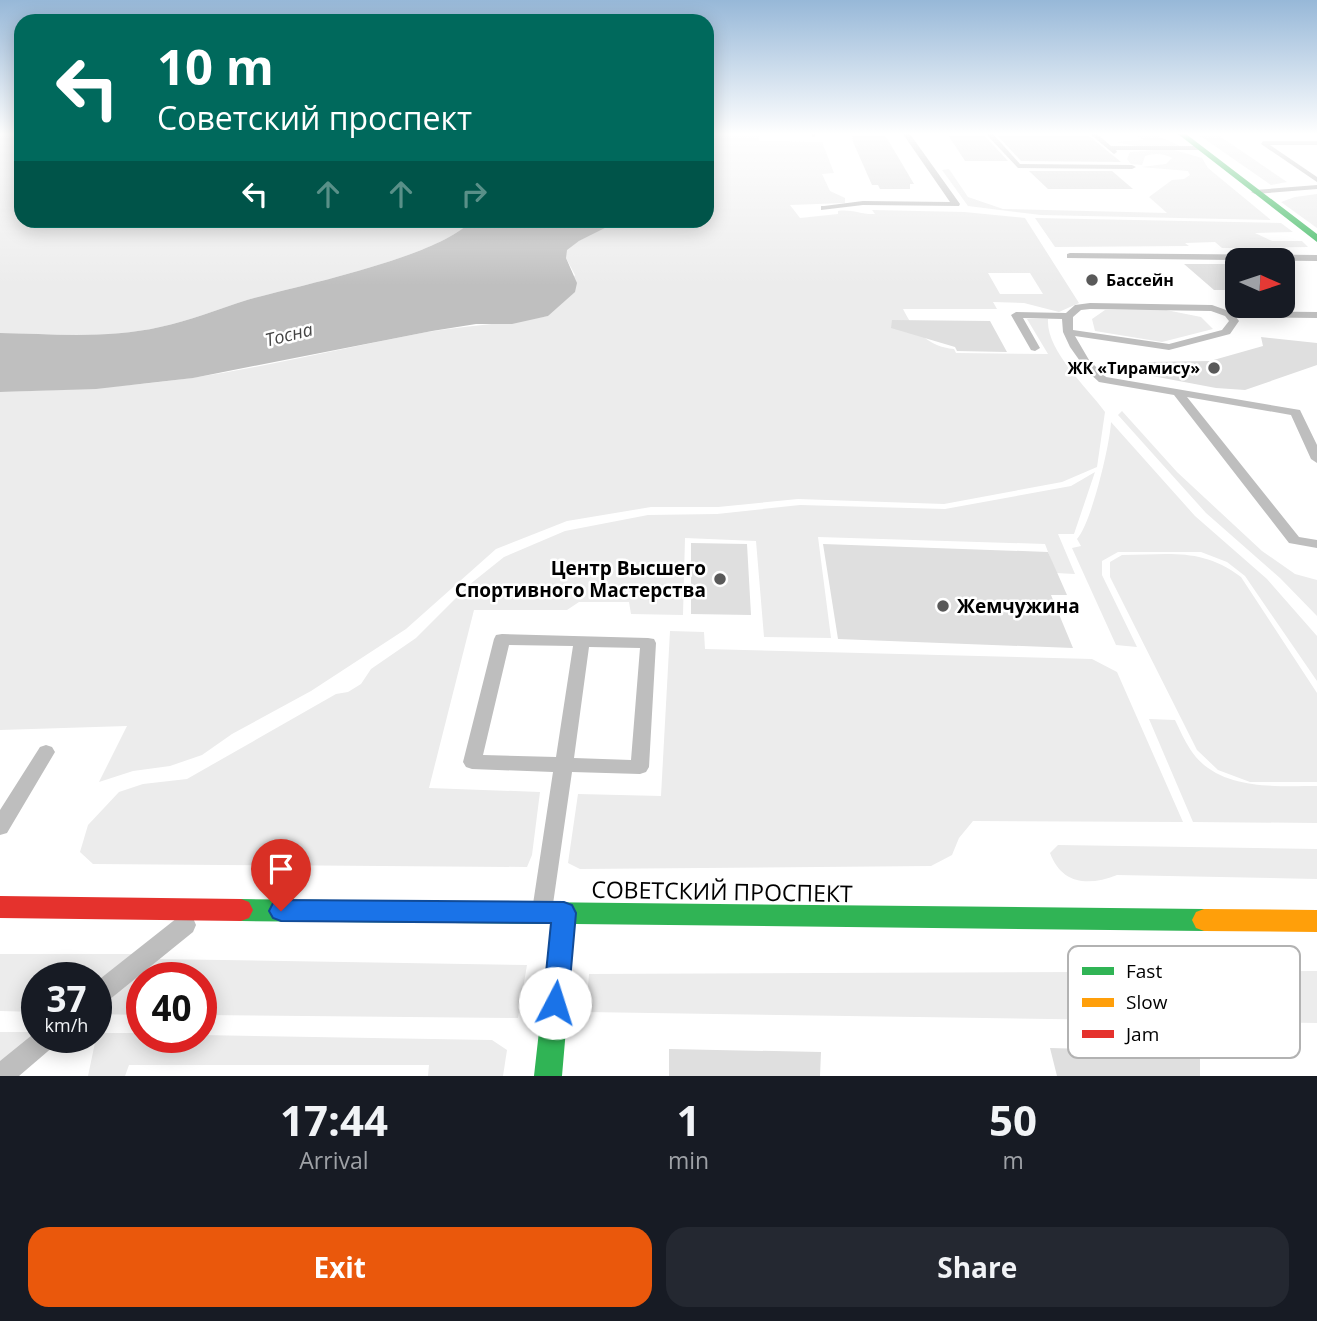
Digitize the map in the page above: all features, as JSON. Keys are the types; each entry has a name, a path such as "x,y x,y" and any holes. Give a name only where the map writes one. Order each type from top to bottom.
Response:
{"main road":[{"path":"1245,184 1317,239"},
{"name":"СОВЕТСКИЙ ПРОСПЕКТ","path":"0,907 1317,921"},
{"path":"548,1076 564,913"}],"lane":[{"path":"824,208 863,204 956,204 942,184"},
{"path":"1255,192 1317,187"},
{"path":"1070,256 1317,258"},
{"path":"1225,313 1212,308 1090,306 1078,307 1068,316 1066,324 1068,332 1094,374 1104,380 1296,412 1317,459"},
{"path":"1035,348 1016,315 1068,316"},
{"path":"1295,315 1317,315"},
{"path":"1068,332 1169,347 1226,332 1234,321 1231,318"},
{"path":"1178,393 1294,540 1317,544"},
{"path":"502,639 648,643 640,767 564,764 472,762 502,639"},
{"path":"542,912 582,641"},
{"path":"0,827 46,752"},
{"path":"112,983 203,910"},
{"path":"1,1076 28,1053"}],"shaded area":[{"path":"0,184 14,184 14,228 462,228 430,247 366,269 247,300 171,324 120,333 0,333"},
{"path":"714,184 827,184 830,191 845,198 845,203 790,205 800,218 838,214 838,211 875,214 872,210 964,212 1025,218 1079,303 1059,312 1024,303 993,302 997,309 903,309 923,336 937,345 954,349 956,353 1048,354 1027,319 1048,319 1049,331 1060,356 1105,412 1097,467 1062,482 944,504 798,499 718,507 651,507 567,521 496,549 406,629 311,691 232,734 202,755 170,766 133,771 99,782 127,726 0,730 0,392 96,388 191,378 427,332 548,316 575,275 566,258 566,250 605,228 714,228","holes":["988,273 1030,273 1043,294 1000,294"]},
{"path":"952,184 959,184 968,197 1003,209 1167,213 1149,197 1166,184 1228,184 1271,220 1041,215 968,206"},
{"path":"1317,194 1317,228 1281,202 1295,197"},
{"path":"1035,218 1281,223 1293,232 1255,233 1272,241 1302,241 1308,247 1222,248 1215,242 1185,243 1189,246 1055,247"},
{"path":"1105,310 1166,310 1201,317 1213,329 1162,342 1095,331 1092,319"},
{"path":"1122,411 1177,472 1262,551 1295,574 1317,580 1317,616 1280,578 1206,513 1118,415"},
{"path":"1111,422 1195,516 1267,579 1317,636 1317,681 1245,576 1227,562 1201,552 1118,552 1102,561 1102,575 1137,647 1116,645 1072,548 1081,546 1077,539 1088,518 1099,484"},
{"path":"1095,472 1074,534 1058,534 1075,574 1056,573 1045,544 818,537 831,638 764,637 756,541 685,538 683,615 631,614 629,602 579,602 567,610 474,610 429,788 540,792 532,855 527,867 93,864 80,852 88,825 119,792 143,784 187,779 336,694 348,692 361,684 371,669 416,638 469,585 504,557 565,531 648,515 717,514 800,505 945,509 1071,486"},
{"path":"1170,554 1198,557 1226,567 1241,577 1317,693 1317,782 1250,782 1218,770 1197,750 1110,577 1110,562 1122,555"},
{"path":"670,631 704,632 705,649 1092,659 1117,672 1183,822 973,821 959,838 952,855 931,866 580,869 568,863 578,794 661,796"},
{"path":"1149,719 1175,720 1188,746 1201,763 1231,779 1265,785 1317,786 1317,823 1193,822"},
{"path":"1058,845 1317,849 1317,879 1117,875 1096,881 1078,880 1069,877 1055,864 1050,853"},
{"path":"0,954 133,954 112,972 112,962 21,962 21,1012 0,1011"},
{"path":"156,959 527,965 518,1018 217,1015 217,962 152,962"},
{"path":"1300,971 1317,971 1317,1023 1300,1023"},
{"path":"1068,972 1068,1019 586,1012 589,974"},
{"path":"126,982 126,1015 112,1014 112,993"},
{"path":"0,1032 21,1032 21,1048 0,1063"},
{"path":"112,1033 126,1033 126,1053 217,1053 217,1035 492,1040 507,1050 503,1076 428,1076 429,1065 129,1065 125,1076 88,1076 93,1053 112,1053"}],"water":[{"name":"Тосна","path":"462,228 605,228 567,250 566,258 577,283 575,292 548,316 512,324 476,324 432,331 193,378 96,389 0,392 0,333 60,335 140,331 366,269 430,247"}],"building":[{"path":"910,184 910,189 880,189 878,185 872,185"},
{"path":"1043,184 1127,184 1133,189 1048,189"},
{"path":"1184,264 1225,264 1225,290 1214,290"},
{"path":"892,320 990,321 1007,352 957,351 955,347 891,328"},
{"name":"ЖК «Тирамису»","path":"1261,337 1317,343 1317,365 1245,390 1216,388 1147,375 1148,362 1210,361 1263,346"},
{"name":"Центр Высшего Спортивного Мастерства","path":"691,543 747,544 751,615 691,614"},
{"name":"Жемчужина","path":"823,544 1048,552 1067,595 1051,595 1073,648 838,639"},
{"path":"1050,1048 1068,1048 1068,1058 1200,1058 1200,1076 1057,1076"},
{"path":"669,1049 821,1052 820,1076 669,1076"}],"traffic: fast":[{"path":"1246,184 1317,239"},
{"path":"241,910 1204,920"},
{"path":"548,1076 564,913"}],"traffic: slow":[{"path":"1204,920 1317,921"}],"traffic: jam":[{"path":"0,907 241,910"}],"place":[{"name":"Бассейн","path":"1092,280"},
{"name":"ЖК «Тирамису»","path":"1214,368"},
{"name":"Центр Высшего Спортивного Мастерства","path":"720,579"},
{"name":"Жемчужина","path":"943,606"}],"route":[{"path":"281,911 564,913 555,1003"}]}
